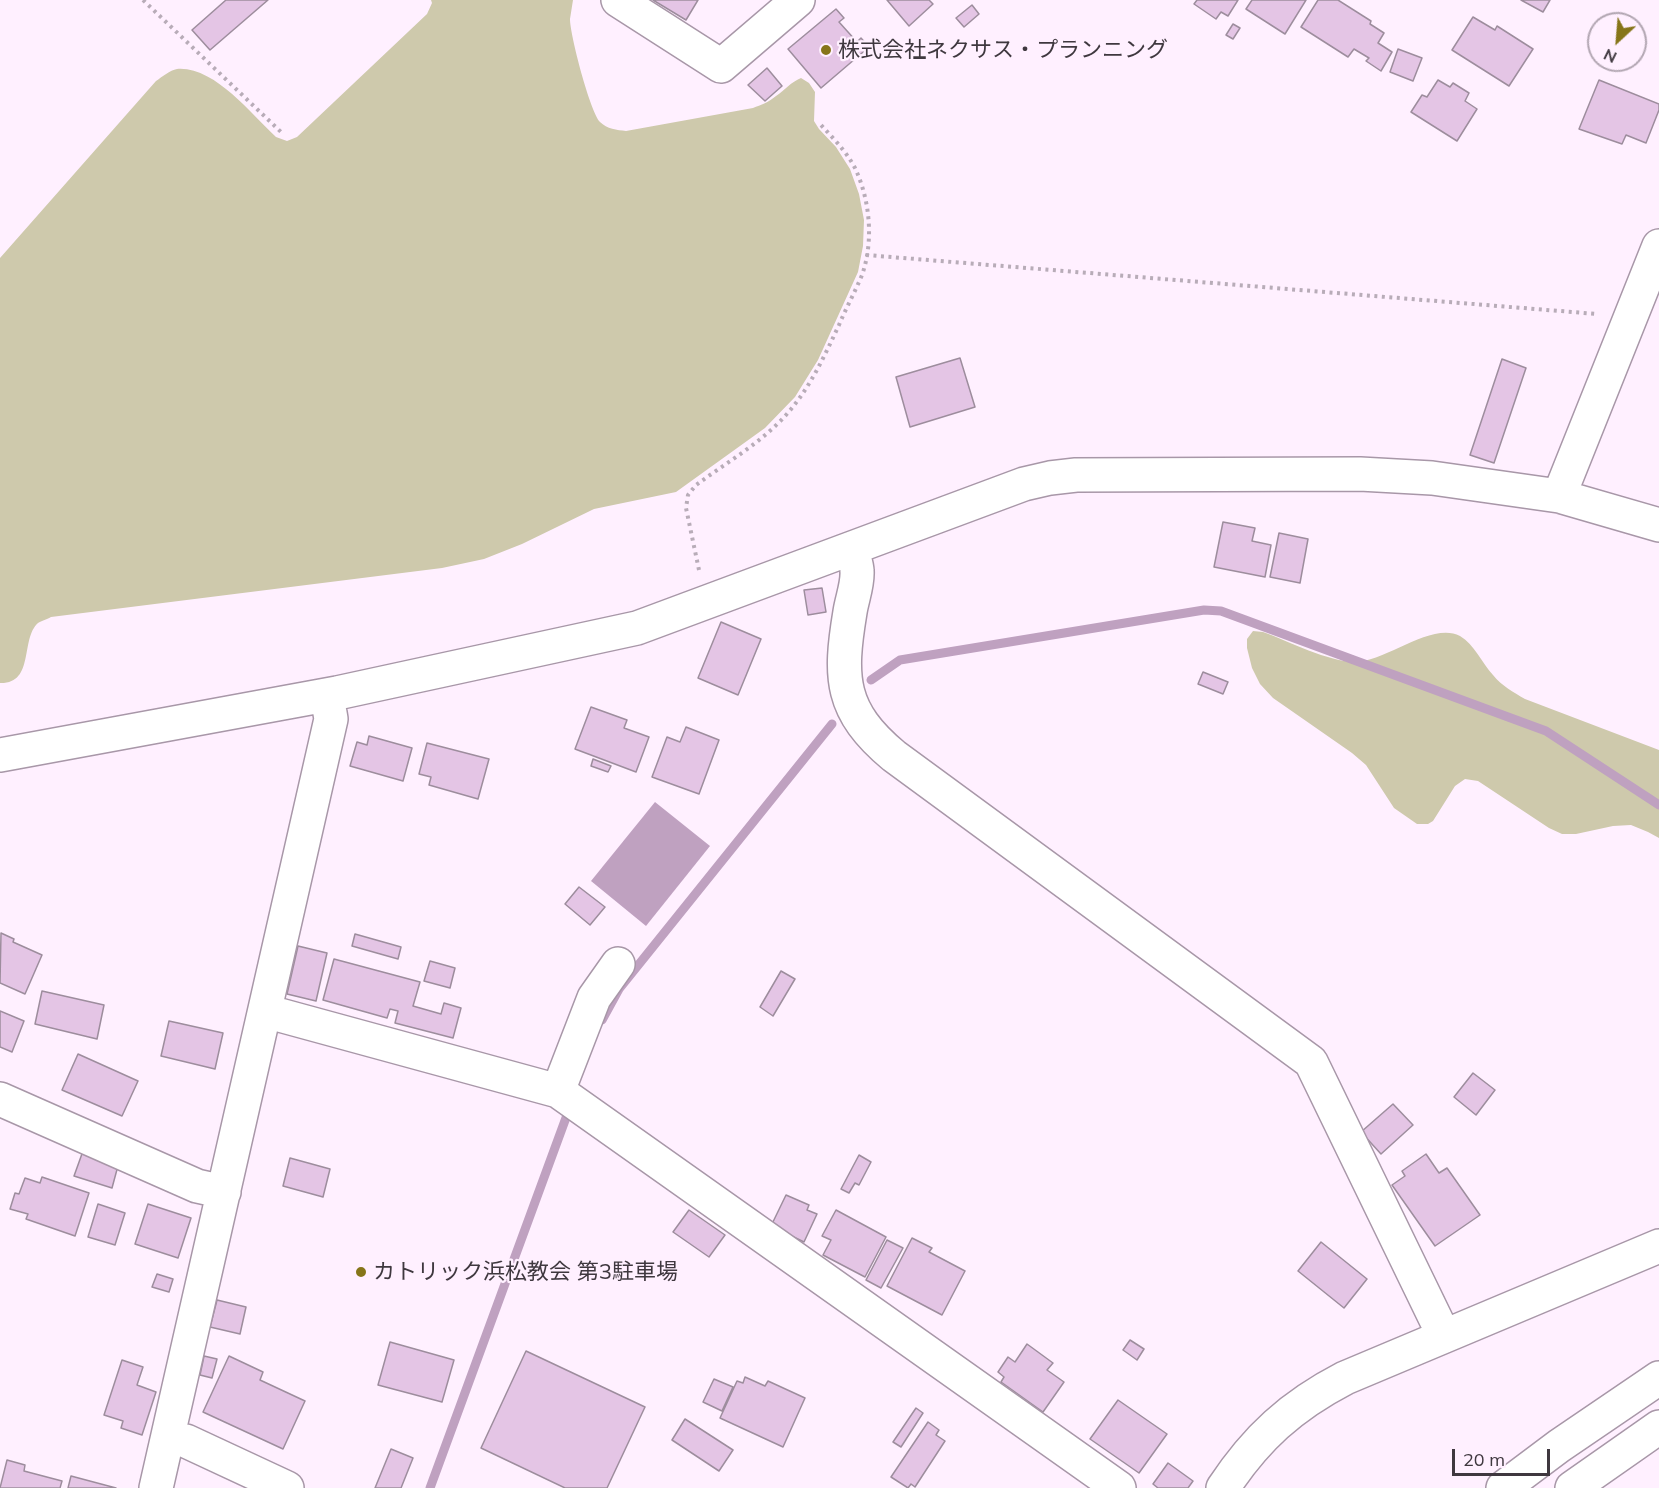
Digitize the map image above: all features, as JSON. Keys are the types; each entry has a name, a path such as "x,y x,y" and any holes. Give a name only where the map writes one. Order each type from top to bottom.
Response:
{"street":[{"path":"618,0 721,66 798,0"},
{"path":"1559,496 1659,246"},
{"path":"0,755 327,695 612,634 661,620 1024,484 1050,478 1076,475 1372,474 1432,478 1559,496 1659,525"},
{"path":"852,549 857,571 845,641 843,668 847,694 858,718 874,739 894,756 1311,1062 1444,1336"},
{"path":"156,1488 331,719 327,695"},
{"path":"558,1091 594,999 618,964"},
{"path":"265,1011 558,1091 1119,1488"},
{"path":"0,1099 197,1186 224,1192"},
{"path":"1223,1488 1264,1435 1302,1403 1345,1378 1659,1246"},
{"path":"1503,1488 1559,1446 1659,1378"},
{"path":"1572,1488 1659,1427"},
{"path":"168,1437 186,1441 287,1488"}],"path":[{"path":"142,0 281,132"},
{"path":"706,603 686,507 688,495 696,485 768,432 799,400 822,362 862,273 869,219 864,193 854,167 840,144 821,125"},
{"path":"866,255 1631,317"}],"shaded area":[{"path":"431,0 573,0 571,28 586,89 600,122 616,130 626,131 753,108 771,100 801,78 809,83 815,92 814,121 836,147 850,169 859,194 864,220 863,246 858,272 818,360 795,397 765,428 676,492 594,509 522,544 484,559 442,568 51,617 38,623 33,630 23,669 18,676 11,681 0,683 0,258 156,81 169,72 177,69 191,70 218,83 276,137 287,141 297,137 427,14"},
{"path":"1253,631 1263,632 1333,659 1355,662 1380,656 1436,634 1449,633 1460,636 1474,649 1496,679 1525,699 1659,750 1659,838 1631,825 1613,826 1576,834 1562,834 1549,828 1478,781 1465,779 1455,786 1433,821 1428,824 1417,824 1394,808 1366,765 1273,698 1260,684 1252,668 1247,648 1247,639"},
{"path":"655,802 710,846 646,926 591,881"}],"building":[{"path":"226,0 268,0 210,50 192,30"},
{"path":"653,0 698,0 686,20"},
{"path":"887,0 929,0 933,4 909,26"},
{"path":"1197,0 1238,0 1228,16 1221,12 1216,19 1194,4"},
{"path":"1252,0 1306,0 1285,34 1246,9"},
{"path":"1318,0 1338,0 1371,21 1370,24 1384,33 1378,43 1392,52 1381,71 1366,61 1369,58 1354,49 1348,57 1301,27"},
{"path":"1521,0 1550,0 1543,12"},
{"path":"972,5 979,14 964,27 956,18"},
{"path":"836,9 844,18 839,22 857,42 861,38 869,47 821,88 788,49"},
{"path":"1473,17 1495,30 1497,26 1533,49 1509,86 1452,50"},
{"path":"1233,24 1240,28 1233,39 1226,35"},
{"path":"1398,49 1422,58 1413,81 1390,72"},
{"path":"767,68 782,86 765,101 748,85"},
{"path":"1438,80 1450,87 1453,83 1469,93 1465,101 1477,109 1457,141 1411,112 1422,95 1427,97"},
{"path":"1599,80 1659,104 1659,110 1646,143 1626,135 1622,144 1579,129"},
{"path":"960,358 975,407 910,427 896,377"},
{"path":"1502,359 1526,368 1494,463 1470,455"},
{"path":"1223,522 1255,528 1252,541 1271,545 1265,577 1214,567"},
{"path":"1279,533 1308,539 1300,583 1270,577"},
{"path":"822,588 826,612 808,615 804,590"},
{"path":"721,622 761,639 738,695 698,678"},
{"path":"1203,672 1228,682 1223,694 1198,684"},
{"path":"591,707 627,720 624,728 649,737 636,772 575,749"},
{"path":"686,727 719,740 699,794 652,777 667,737 680,742"},
{"path":"369,736 412,748 403,781 350,766 357,742 367,745"},
{"path":"427,743 489,759 478,799 429,785 431,777 419,774"},
{"path":"593,759 611,766 608,772 591,766"},
{"path":"579,887 605,907 590,925 565,904"},
{"path":"1,933 14,939 13,942 42,955 25,994 0,983"},
{"path":"355,934 401,947 398,959 352,946"},
{"path":"298,946 327,953 316,1001 287,994"},
{"path":"334,959 420,982 413,1006 441,1014 444,1003 461,1008 453,1038 395,1023 398,1011 390,1009 387,1018 323,1000"},
{"path":"430,961 455,968 450,988 424,981"},
{"path":"781,971 795,979 773,1016 760,1007"},
{"path":"42,991 104,1005 97,1039 35,1024"},
{"path":"0,1011 24,1021 12,1052 0,1047"},
{"path":"169,1021 223,1033 215,1069 161,1056"},
{"path":"78,1054 138,1081 122,1116 62,1090"},
{"path":"1473,1073 1495,1090 1476,1115 1454,1097"},
{"path":"1393,1104 1413,1125 1381,1154 1361,1132"},
{"path":"83,1151 119,1162 112,1188 74,1176"},
{"path":"1426,1154 1439,1173 1447,1168 1480,1215 1435,1246 1392,1185 1405,1176 1402,1171"},
{"path":"859,1155 871,1162 859,1185 855,1183 849,1193 841,1189"},
{"path":"290,1158 330,1169 323,1197 283,1186"},
{"path":"42,1177 89,1193 75,1236 26,1219 28,1214 10,1209 15,1193 19,1194 25,1178 40,1183"},
{"path":"786,1195 809,1205 807,1210 817,1214 804,1242 771,1226"},
{"path":"98,1204 125,1213 115,1245 88,1237"},
{"path":"148,1204 191,1218 178,1258 135,1244"},
{"path":"689,1210 725,1235 709,1257 673,1232"},
{"path":"836,1210 886,1237 865,1277 823,1255 831,1240 822,1236"},
{"path":"912,1238 932,1248 929,1252 965,1271 942,1315 887,1286"},
{"path":"887,1240 903,1248 881,1288 866,1280"},
{"path":"1321,1242 1367,1279 1344,1308 1298,1271"},
{"path":"157,1274 173,1279 169,1292 152,1287"},
{"path":"217,1300 246,1307 240,1334 210,1327"},
{"path":"1130,1340 1144,1349 1137,1360 1123,1350"},
{"path":"390,1342 454,1360 442,1402 378,1385"},
{"path":"1027,1344 1053,1363 1047,1370 1064,1382 1043,1412 1001,1382 1004,1377 998,1372 1008,1357 1015,1362"},
{"path":"526,1351 645,1407 607,1488 565,1488 481,1448"},
{"path":"204,1356 217,1359 212,1378 200,1375"},
{"path":"229,1356 263,1372 260,1380 305,1401 283,1449 203,1412"},
{"path":"122,1360 143,1367 137,1385 156,1392 142,1435 121,1428 123,1421 104,1415"},
{"path":"745,1377 765,1386 768,1381 805,1398 783,1447 720,1418 737,1381 743,1383"},
{"path":"714,1379 733,1387 722,1411 703,1402"},
{"path":"1118,1400 1167,1434 1139,1473 1090,1439"},
{"path":"916,1408 923,1413 901,1447 893,1442"},
{"path":"685,1419 733,1450 719,1471 672,1440"},
{"path":"928,1422 939,1430 936,1435 945,1441 915,1487 911,1484 908,1488 891,1477"},
{"path":"391,1449 413,1458 401,1488 375,1488"},
{"path":"7,1460 25,1465 24,1471 62,1481 60,1488 0,1488"},
{"path":"1168,1463 1193,1481 1188,1488 1158,1488 1153,1484"},
{"path":"71,1476 116,1488 68,1488"}],"waterway":[{"path":"871,680 900,660 1204,610 1221,611 1546,731 1659,805"},
{"path":"602,1020 619,989 832,724"},
{"path":"430,1488 567,1115"}],"place":[{"name":"株式会社ネクサス・プランニング","path":"826,50"},
{"name":"カトリック浜松教会 第3駐車場","path":"361,1272"}]}
